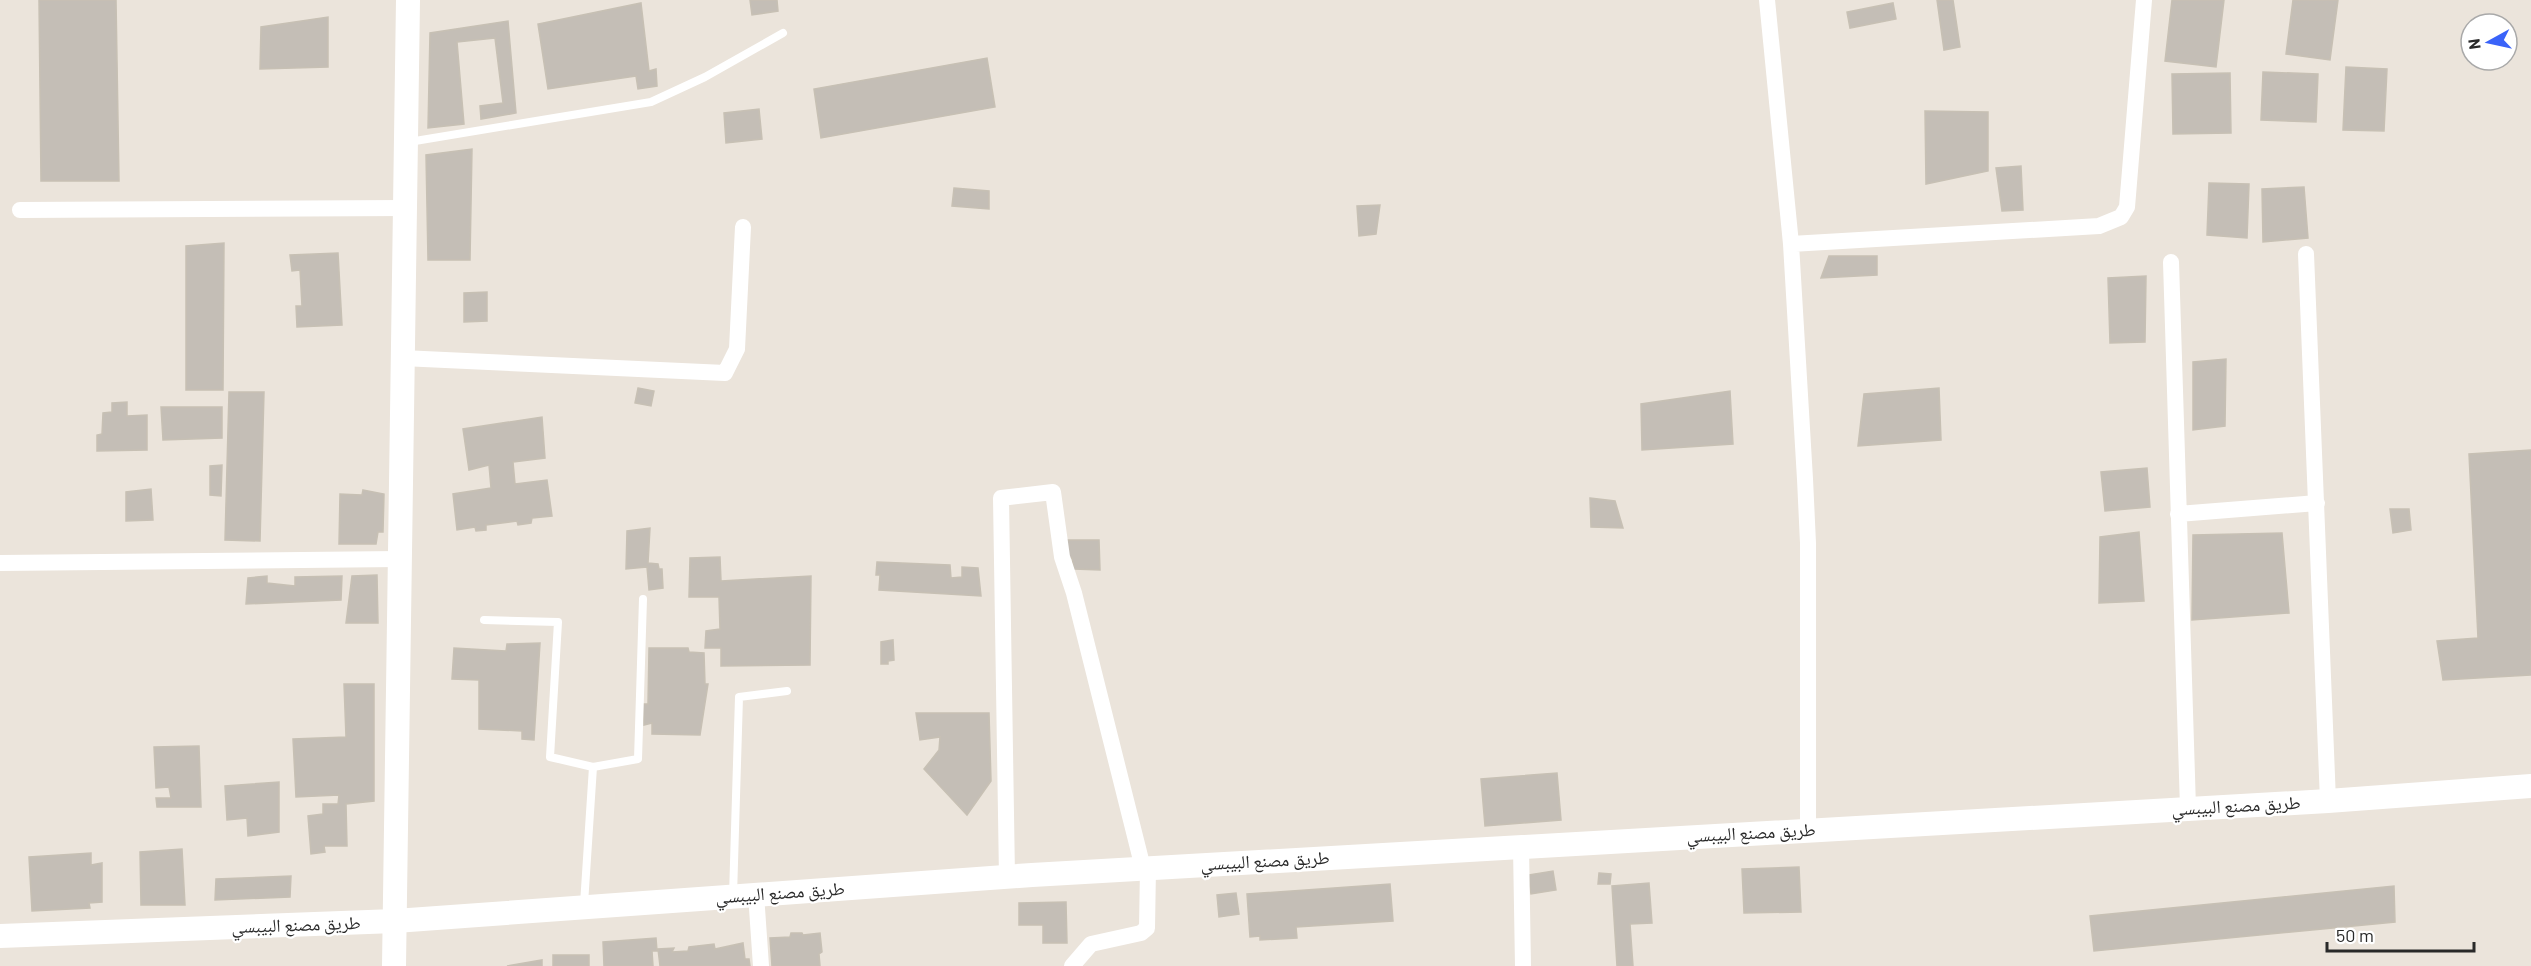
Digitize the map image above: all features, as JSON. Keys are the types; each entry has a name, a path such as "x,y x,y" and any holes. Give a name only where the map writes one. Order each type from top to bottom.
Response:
{"main road":[{"path":"394,966 408,0"},
{"name":"طريق مصنع البيبسي","path":"0,936 395,921 1146,868 2328,801 2531,786"}],"street":[{"path":"1767,0 1791,244 1808,543 1808,830"},
{"path":"1791,244 2099,226 2121,217 2127,207 2144,0"},
{"path":"20,210 405,208"},
{"path":"402,358 725,373 737,349 743,227"},
{"path":"2306,254 2328,801"},
{"path":"2171,262 2188,808"},
{"path":"1007,877 1001,498 1053,492 1062,557 1074,593 1146,868 1147,928 1141,933 1090,944 1072,966"},
{"path":"2178,514 2317,503"},
{"path":"0,563 399,559"},
{"path":"1521,847 1524,966"},
{"path":"744,895 761,966"}],"lane":[{"path":"406,143 651,102 712,74 783,33"},
{"path":"484,620 558,622 550,757 593,768 638,759 643,599"},
{"path":"744,895 739,697 787,691"},
{"path":"584,907 593,768"}],"building":[{"path":"39,0 116,0 119,181 41,181"},
{"path":"750,0 777,0 778,11 752,15"},
{"path":"1937,0 1953,0 1960,47 1944,50"},
{"path":"2172,0 2224,0 2216,67 2165,61"},
{"path":"2293,0 2338,0 2330,60 2286,54"},
{"path":"641,3 649,71 656,69 657,86 638,89 636,76 548,89 538,24"},
{"path":"1893,3 1896,19 1850,28 1847,12"},
{"path":"328,17 328,67 260,69 261,27"},
{"path":"508,21 516,113 481,119 480,106 503,103 495,38 457,42 464,124 428,128 430,33"},
{"path":"987,58 995,107 821,138 814,89"},
{"path":"2346,67 2387,69 2384,131 2343,130"},
{"path":"2263,72 2318,74 2316,122 2261,120"},
{"path":"2230,73 2231,133 2173,134 2172,74"},
{"path":"759,109 762,139 726,143 724,113"},
{"path":"1925,111 1988,112 1988,171 1926,184"},
{"path":"472,149 470,260 428,260 426,155"},
{"path":"2021,166 2023,210 2002,211 1996,168"},
{"path":"2209,183 2249,184 2247,238 2207,235"},
{"path":"2304,187 2308,238 2263,242 2262,189"},
{"path":"954,188 989,191 989,209 952,206"},
{"path":"1380,205 1376,234 1359,236 1357,206"},
{"path":"224,243 223,390 186,390 186,246"},
{"path":"338,253 342,325 297,327 296,306 302,306 300,270 292,271 290,255"},
{"path":"1829,256 1877,256 1877,275 1821,278"},
{"path":"2146,276 2145,342 2110,343 2108,278"},
{"path":"487,292 487,321 464,322 464,293"},
{"path":"2226,359 2225,426 2193,430 2193,362"},
{"path":"638,388 654,391 651,406 635,403"},
{"path":"1939,388 1941,440 1858,446 1864,394"},
{"path":"1730,391 1733,444 1642,450 1641,404"},
{"path":"229,392 264,392 260,541 225,540"},
{"path":"127,402 127,416 147,415 147,450 97,451 97,435 102,434 103,413 112,412 112,403"},
{"path":"161,407 222,407 222,438 163,440"},
{"path":"542,417 545,458 513,462 515,484 547,480 552,516 532,518 531,523 518,525 517,521 486,525 486,530 476,531 475,527 457,530 453,494 491,488 489,465 469,470 463,429"},
{"path":"2531,450 2531,675 2443,680 2437,641 2478,638 2469,454"},
{"path":"222,465 221,496 210,495 210,466"},
{"path":"2147,468 2150,507 2105,511 2101,472"},
{"path":"151,489 153,520 126,521 126,492"},
{"path":"363,490 384,494 383,532 378,532 376,544 339,544 340,494 362,495"},
{"path":"1590,498 1615,501 1623,528 1591,527"},
{"path":"2390,509 2409,509 2411,530 2393,533"},
{"path":"650,528 648,563 658,564 659,569 662,569 663,588 649,590 647,567 626,569 627,531"},
{"path":"2139,532 2144,601 2099,603 2100,537"},
{"path":"2282,533 2289,613 2192,620 2193,535"},
{"path":"1065,540 1099,540 1100,570 1074,569 1072,558 1064,558"},
{"path":"720,557 721,581 811,576 810,665 721,666 721,648 705,648 706,631 720,629 719,597 689,597 690,558"},
{"path":"877,562 950,565 951,578 962,577 962,567 978,568 981,596 879,590 880,575 876,575"},
{"path":"377,575 378,623 346,623 352,576"},
{"path":"267,576 267,583 295,586 295,577 342,576 341,600 246,604 248,578"},
{"path":"893,640 894,660 888,661 888,664 881,664 881,642"},
{"path":"540,643 534,740 522,739 522,731 479,729 479,680 452,679 454,648 506,651 507,644"},
{"path":"649,648 688,648 689,652 704,653 705,684 708,684 700,735 652,734 652,723 644,725 643,704 648,704"},
{"path":"344,684 374,684 374,801 346,804 347,846 324,846 325,852 311,854 308,816 323,814 323,804 338,804 339,795 296,797 293,739 346,737"},
{"path":"916,713 989,713 991,781 967,815 924,769 939,750 940,737 920,740"},
{"path":"199,746 201,807 157,807 156,798 171,798 169,787 156,788 154,747"},
{"path":"1557,773 1561,820 1485,826 1481,779"},
{"path":"279,782 279,832 248,836 247,818 227,820 225,786"},
{"path":"182,849 185,905 141,905 140,852"},
{"path":"91,853 91,865 102,863 102,902 89,903 90,908 32,911 29,857"},
{"path":"1799,867 1801,912 1744,913 1742,869"},
{"path":"1553,871 1556,890 1531,894 1528,875"},
{"path":"1599,873 1611,874 1610,884 1598,884"},
{"path":"291,876 290,897 215,900 216,879"},
{"path":"1649,883 1652,923 1630,924 1633,966 1617,966 1612,886"},
{"path":"1390,884 1393,921 1296,927 1297,938 1260,940 1260,936 1250,937 1247,894"},
{"path":"2394,886 2395,922 2094,951 2090,916"},
{"path":"1236,893 1239,914 1219,917 1217,895"},
{"path":"1066,902 1067,943 1043,943 1043,925 1019,925 1019,903"},
{"path":"791,933 802,933 803,935 820,933 822,952 819,954 820,966 772,966 770,938 790,937"},
{"path":"656,938 657,951 652,951 653,966 604,966 603,942"},
{"path":"743,943 745,959 749,959 750,966 660,966 658,949 674,948 672,952 688,951 689,947 714,944 715,949"},
{"path":"553,955 589,955 589,966 553,966"},
{"path":"542,960 542,966 507,966"}]}
